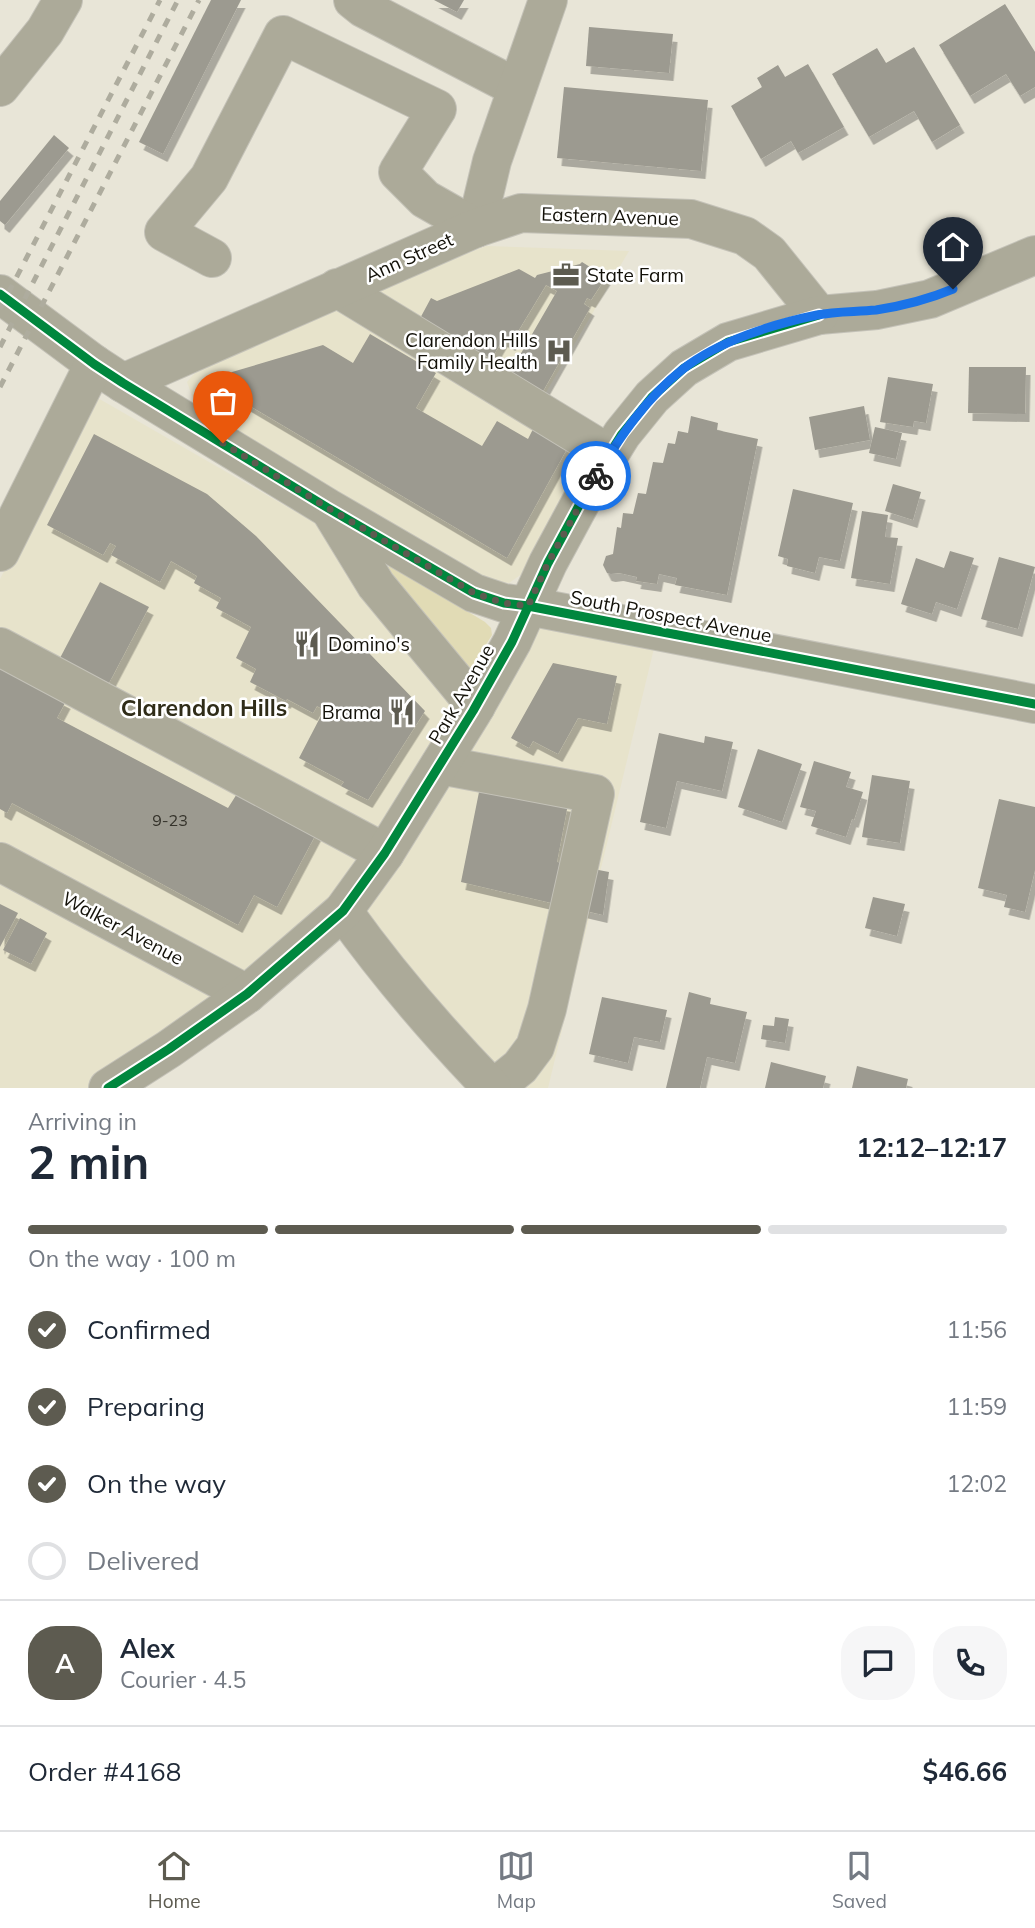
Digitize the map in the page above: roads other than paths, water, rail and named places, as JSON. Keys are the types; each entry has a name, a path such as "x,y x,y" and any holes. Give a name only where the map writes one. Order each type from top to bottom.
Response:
{"street":[{"path":"0,87 45,31 63,0"},
{"path":"353,0 363,8 517,88"},
{"name":"Ann Street","path":"109,373 337,288 477,228 492,161 548,0"},
{"path":"212,258 164,232 209,178 283,35 437,109 398,172 425,199 477,228"},
{"name":"Eastern Avenue","path":"477,228 521,212 691,219 744,236 769,253 818,315"},
{"path":"818,315 877,310 930,299 1035,255"},
{"path":"337,288 609,454"},
{"name":"South Prospect Avenue","path":"3,296 109,373 329,509 474,593 504,603 1035,704"},
{"name":"Park Avenue","path":"108,1088 247,994 343,911 385,853 476,706 512,642 548,563 609,454 652,397 684,368 728,342 818,315"},
{"path":"0,552 109,373"},
{"name":"South Prospect Avenue","path":"329,509 376,584 476,706"},
{"path":"0,647 385,853"},
{"path":"343,911 376,957 432,1024 493,1088 520,1067 535,1047 547,1009 595,794 440,765"},
{"name":"Walker Avenue","path":"0,862 247,994"}],"railway":[{"path":"0,309 160,0"},
{"path":"0,347 178,0"},
{"path":"0,387 199,0"}],"place":[{"name":"State Farm","path":"566,275"},
{"name":"Clarendon Hills Family Health","path":"559,351"},
{"name":"Domino's","path":"307,644"},
{"name":"Brama","path":"402,712"}],"district":[{"name":"Clarendon Hills","path":"204,708"}]}
